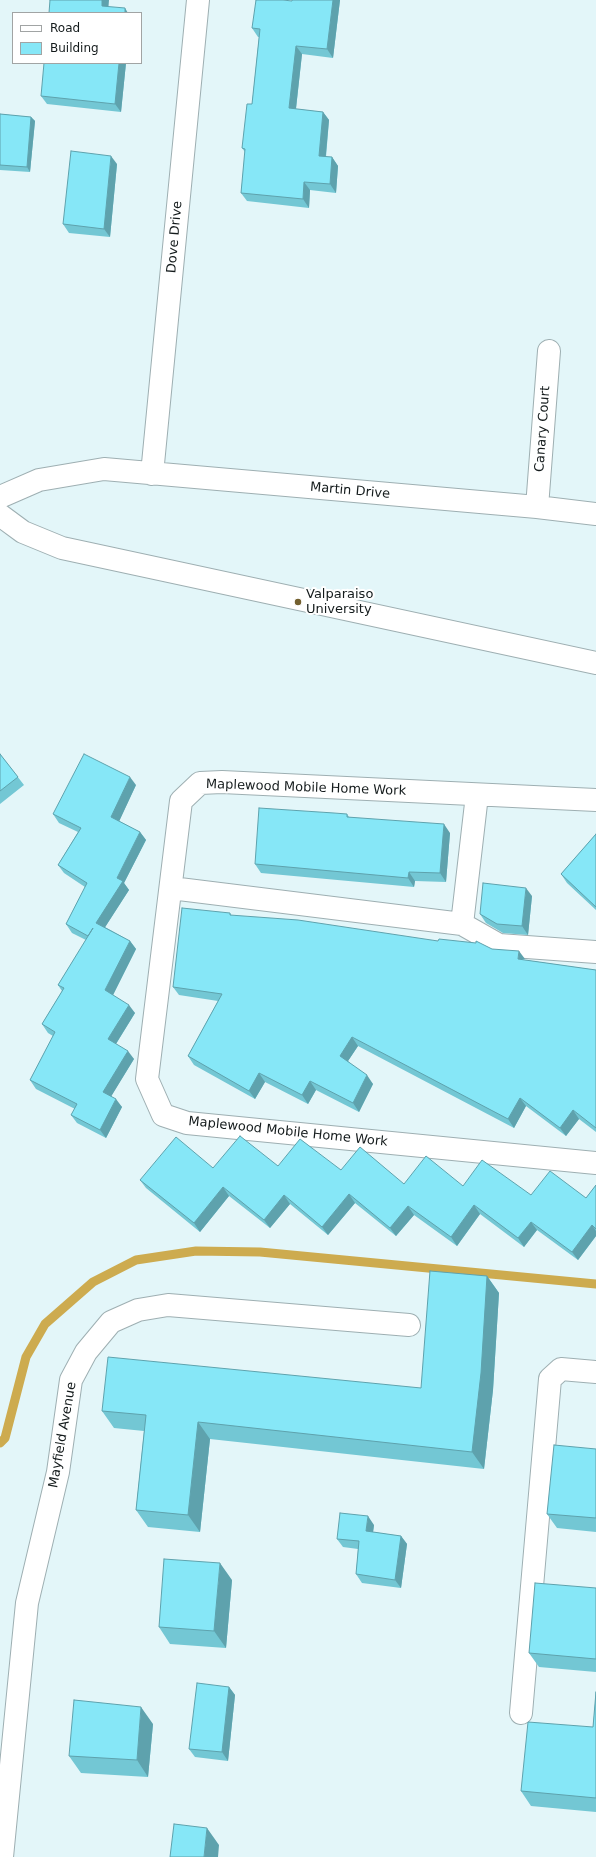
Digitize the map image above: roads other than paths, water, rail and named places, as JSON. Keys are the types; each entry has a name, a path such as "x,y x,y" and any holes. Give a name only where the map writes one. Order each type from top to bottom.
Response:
{"street":[{"name":"Dove Drive","path":"152,474 198,0"},
{"name":"Canary Court","path":"537,507 549,351"},
{"name":"Martin Drive","path":"0,497 39,480 104,469 537,507 596,514"},
{"path":"0,515 23,532 62,548 596,663"},
{"name":"Maplewood Mobile Home Work","path":"596,800 222,782 200,783 181,801 147,1079 163,1115 187,1123 596,1163"},
{"path":"462,924 477,795"},
{"path":"171,888 462,924 499,945 596,952"},
{"name":"Mayfield Avenue","path":"2,1857 27,1603 58,1472 71,1380 86,1352 111,1322 138,1310 168,1305 409,1325"},
{"path":"521,1713 550,1379 561,1369 596,1372"}],"waterway":[{"path":"0,1443 5,1438 26,1357 45,1324 93,1282 136,1260 196,1251 260,1252 596,1284"}],"place":[{"name":"Valparaiso University","path":"298,602"}]}
